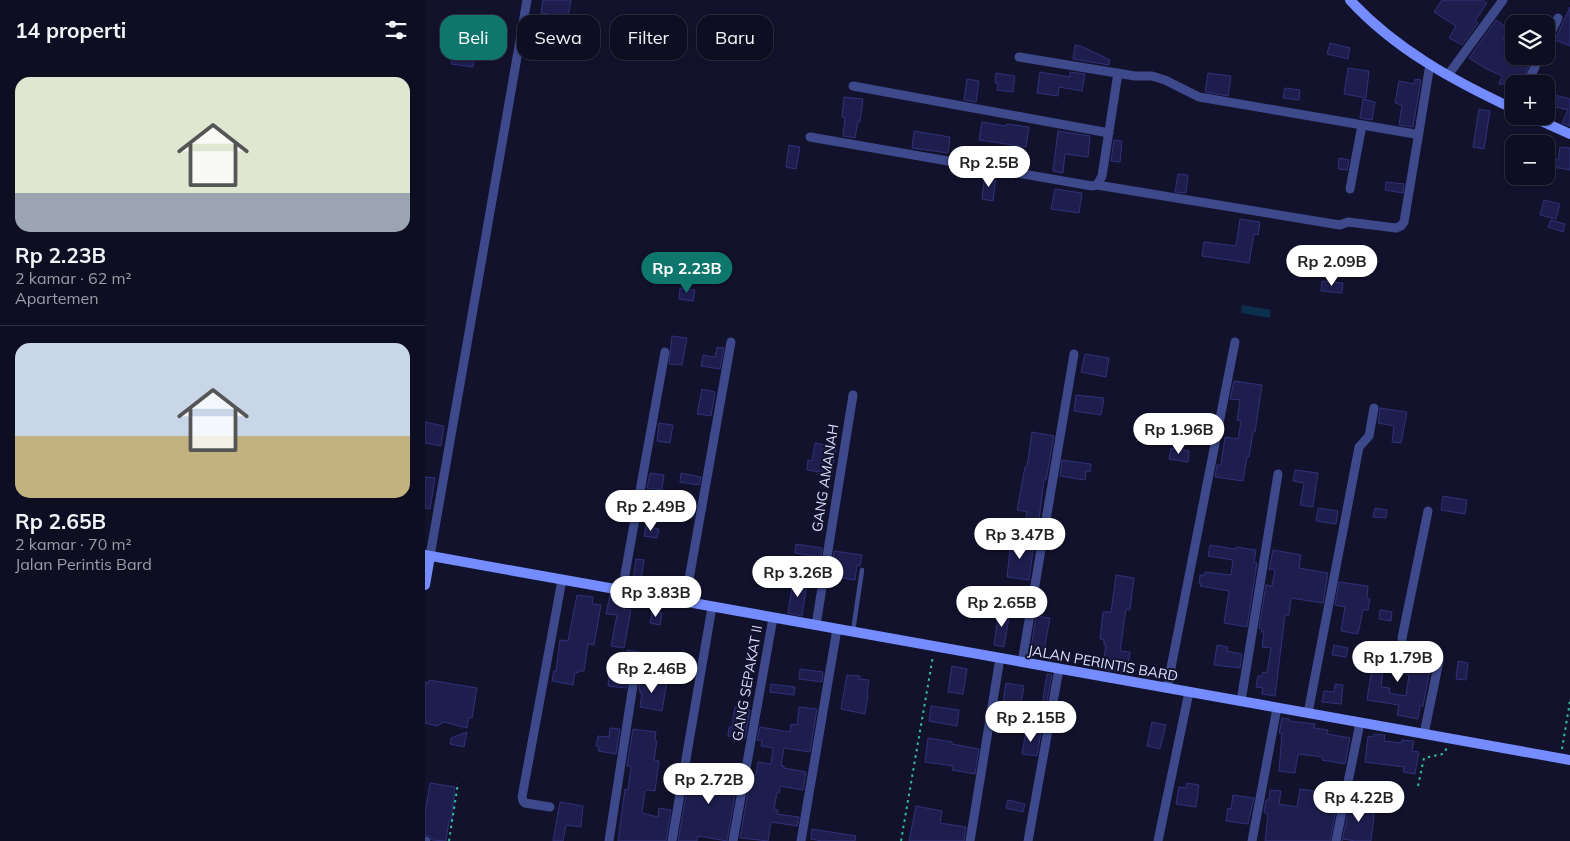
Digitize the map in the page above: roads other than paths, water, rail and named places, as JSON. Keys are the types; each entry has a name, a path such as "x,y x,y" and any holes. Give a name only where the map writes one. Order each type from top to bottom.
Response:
{"street":[{"path":"425,585 428,556 527,0"},
{"path":"1350,0 1384,32 1430,64 1505,105"},
{"path":"1448,75 1503,0"},
{"path":"1555,24 1558,18"},
{"path":"1019,57 1135,76 1152,76 1165,80 1199,97 1415,134 1419,132"},
{"path":"810,138 1093,186 1097,185 1340,225 1348,222 1396,228 1404,222 1430,64"},
{"path":"1097,185 1102,176 1117,72"},
{"path":"853,86 1109,133"},
{"path":"1350,190 1363,125"},
{"path":"1550,125 1570,134"},
{"path":"685,602 731,342"},
{"path":"1167,688 1235,342"},
{"path":"622,591 665,352"},
{"path":"1022,662 1075,354"},
{"name":"GANG AMANAH","path":"816,625 853,395"},
{"path":"1308,714 1359,447 1369,436 1374,408"},
{"path":"1241,702 1278,474"},
{"path":"1424,734 1439,661 1437,655 1406,648 1402,645 1402,638 1428,511"},
{"name":"JALAN PERINTIS BARD","path":"428,556 1565,759"},
{"path":"550,807 525,803 522,797 562,580"},
{"path":"672,841 712,607"},
{"name":"GANG SEPAKAT II","path":"733,841 773,618"},
{"path":"801,841 837,629"},
{"path":"970,841 1000,658"},
{"path":"1028,841 1059,669"},
{"path":"609,841 634,679"},
{"path":"1158,841 1189,692"},
{"path":"1252,841 1277,708"},
{"path":"1336,841 1360,723"}],"lane":[{"path":"853,632 862,570"}],"water":[{"path":"1242,305 1271,310 1270,318 1241,313"}]}
